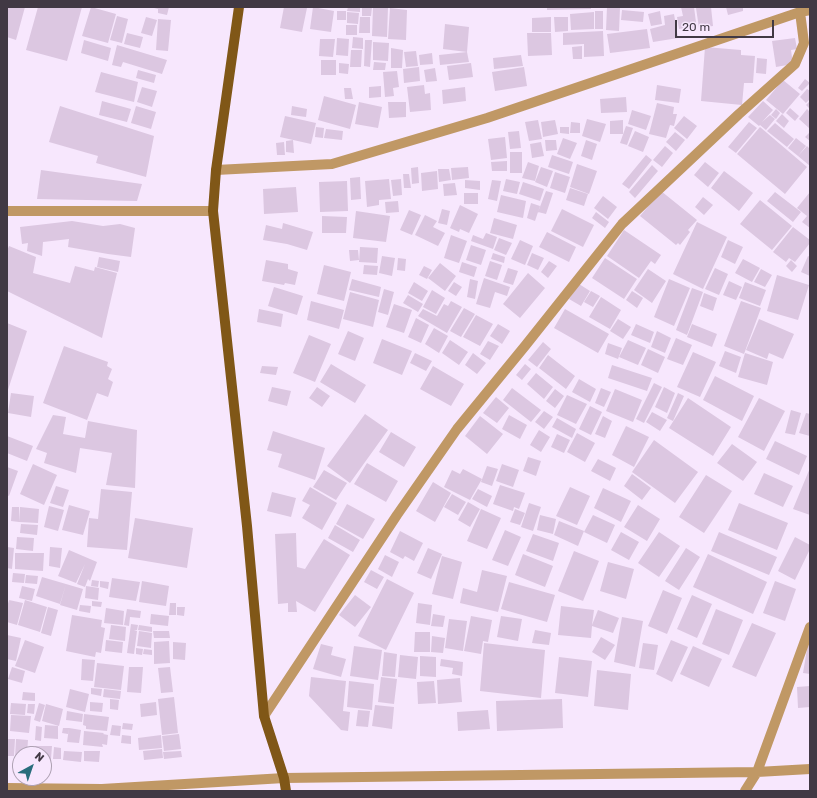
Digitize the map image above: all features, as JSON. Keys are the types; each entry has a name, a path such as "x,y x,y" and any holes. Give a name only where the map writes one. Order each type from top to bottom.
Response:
{"main road":[{"path":"239,7 216,170 213,211 247,526 264,716 284,778 286,791"}],"street":[{"path":"216,170 332,164 487,118 805,11 804,43 795,64 739,114 622,224 457,429 397,515 264,716"},
{"path":"7,211 213,211"},
{"path":"745,791 758,772 810,627"},
{"path":"7,788 102,789 284,778 758,772 810,769"}],"building":[{"path":"7,7 25,7 16,40 7,37"},
{"path":"38,7 82,7 67,61 26,50"},
{"path":"91,7 116,14 108,43 82,36"},
{"path":"150,7 169,7 167,15 158,13 158,9"},
{"path":"284,7 307,8 302,32 280,28"},
{"path":"313,7 334,11 331,32 310,29"},
{"path":"348,7 360,7 360,12 347,11"},
{"path":"362,7 372,7 371,16 362,16"},
{"path":"373,7 388,7 387,37 372,36"},
{"path":"547,7 591,7 591,9 547,10"},
{"path":"607,7 620,8 619,31 606,30"},
{"path":"681,7 694,7 697,30 685,32 685,28 679,29 677,17 683,16"},
{"path":"711,7 713,26 699,28 696,8"},
{"path":"726,7 743,7 743,11 728,15"},
{"path":"390,8 407,10 406,40 388,39"},
{"path":"622,10 644,12 643,22 621,20"},
{"path":"337,11 346,11 346,20 337,20"},
{"path":"595,11 603,11 603,29 595,29"},
{"path":"660,11 662,24 651,26 648,14"},
{"path":"347,12 359,13 358,24 347,23"},
{"path":"594,12 594,29 571,30 570,14"},
{"path":"674,14 678,38 653,42 650,29 665,25 664,16"},
{"path":"117,16 128,19 122,43 110,40"},
{"path":"146,17 157,20 152,36 141,33"},
{"path":"360,17 370,17 370,33 359,33"},
{"path":"551,17 551,32 532,32 532,18"},
{"path":"554,17 568,17 568,31 555,32"},
{"path":"158,19 171,20 168,51 156,50"},
{"path":"445,24 469,27 467,52 443,49"},
{"path":"346,25 357,25 357,35 346,35"},
{"path":"647,29 650,48 610,53 607,34"},
{"path":"603,31 604,56 584,57 584,44 563,45 563,33"},
{"path":"127,33 143,37 140,48 124,44"},
{"path":"527,33 551,33 552,55 528,56"},
{"path":"353,37 363,38 363,49 352,48"},
{"path":"337,38 349,39 348,56 336,55"},
{"path":"795,38 797,49 791,50 793,64 776,67 772,41"},
{"path":"320,39 335,39 333,57 319,56"},
{"path":"84,40 111,48 108,61 81,53"},
{"path":"365,40 372,40 370,67 364,66"},
{"path":"373,42 389,43 388,61 373,60"},
{"path":"117,45 167,60 162,74 123,62 121,67 112,65"},
{"path":"582,46 582,59 573,59 572,47"},
{"path":"705,47 741,50 741,55 755,56 753,83 744,83 742,105 701,101"},
{"path":"391,48 403,50 402,68 391,68"},
{"path":"351,50 362,50 361,67 350,67"},
{"path":"416,51 418,66 406,67 404,52"},
{"path":"467,52 469,62 440,65 439,55"},
{"path":"432,53 433,64 420,65 419,55"},
{"path":"521,55 523,66 494,69 493,58"},
{"path":"757,58 767,59 766,74 756,73"},
{"path":"321,60 336,60 336,75 321,75"},
{"path":"374,62 386,63 385,70 373,70"},
{"path":"339,63 349,64 348,74 339,73"},
{"path":"471,63 473,77 449,80 447,66"},
{"path":"419,67 420,81 404,83 403,69"},
{"path":"524,67 527,86 495,91 492,72"},
{"path":"435,68 437,81 426,82 424,70"},
{"path":"138,70 156,75 154,83 136,78"},
{"path":"397,71 399,87 393,88 394,96 385,97 383,72"},
{"path":"101,72 138,82 134,102 95,92"},
{"path":"805,79 810,83 802,91 798,88"},
{"path":"783,80 800,94 783,114 766,100"},
{"path":"424,85 425,94 430,93 431,110 410,112 407,87"},
{"path":"657,85 681,89 679,103 655,100"},
{"path":"381,86 381,97 369,98 369,87"},
{"path":"142,87 157,91 152,107 137,102"},
{"path":"465,87 466,101 443,104 442,90"},
{"path":"344,88 351,88 353,99 345,99"},
{"path":"807,89 810,91 810,99 806,103 800,97"},
{"path":"324,96 356,105 350,129 318,120"},
{"path":"626,97 627,112 601,113 600,99"},
{"path":"102,101 131,109 127,122 99,115"},
{"path":"763,101 773,110 762,122 770,115 775,119 766,130 748,117"},
{"path":"810,101 810,109 806,105"},
{"path":"359,102 382,107 378,128 355,124"},
{"path":"388,102 406,102 406,117 389,118"},
{"path":"657,103 674,107 673,114 677,114 674,126 670,125 666,138 649,134"},
{"path":"60,106 154,136 146,177 96,163 98,156 49,142"},
{"path":"136,106 156,112 151,129 131,123"},
{"path":"292,106 307,109 306,117 291,115"},
{"path":"790,108 799,116 795,121 786,113"},
{"path":"776,109 780,113 776,119 771,115"},
{"path":"807,109 810,112 809,128 799,119"},
{"path":"632,110 651,116 646,130 628,124"},
{"path":"782,114 789,121 784,128 776,121"},
{"path":"285,116 316,123 311,144 280,137"},
{"path":"684,116 697,126 687,139 674,128"},
{"path":"587,119 606,124 600,142 582,136"},
{"path":"538,120 542,139 529,141 525,122"},
{"path":"555,120 558,134 543,137 541,122"},
{"path":"623,120 623,134 610,134 610,121"},
{"path":"571,122 580,123 580,133 570,133"},
{"path":"749,122 757,128 736,153 728,147"},
{"path":"775,123 794,139 787,147 767,131"},
{"path":"626,126 633,128 627,145 620,143"},
{"path":"316,127 324,128 323,138 315,137"},
{"path":"560,127 569,127 569,134 560,133"},
{"path":"760,127 807,167 785,194 737,154"},
{"path":"326,129 343,131 342,140 324,138"},
{"path":"519,131 521,148 510,149 508,132"},
{"path":"635,131 649,137 643,152 628,146"},
{"path":"675,132 685,140 676,151 666,142"},
{"path":"810,132 810,141 805,137"},
{"path":"505,137 507,158 491,160 488,139"},
{"path":"563,138 577,143 570,159 557,154"},
{"path":"796,138 806,146 798,156 788,148"},
{"path":"293,140 294,153 286,152 286,141"},
{"path":"545,140 556,140 557,150 546,151"},
{"path":"586,140 597,144 592,160 581,156"},
{"path":"284,142 285,155 277,155 276,143"},
{"path":"541,142 544,156 532,158 530,144"},
{"path":"665,146 673,153 662,167 653,160"},
{"path":"807,146 810,149 810,166 798,156"},
{"path":"510,152 522,152 522,173 510,173"},
{"path":"552,155 573,162 569,174 548,167"},
{"path":"646,155 652,160 629,189 622,184"},
{"path":"507,161 507,171 492,171 491,162"},
{"path":"528,162 539,166 535,181 522,178"},
{"path":"705,162 719,173 708,187 694,175"},
{"path":"577,164 597,171 589,194 570,187"},
{"path":"652,165 658,171 635,198 629,192"},
{"path":"418,167 419,183 412,184 411,168"},
{"path":"468,167 469,178 452,180 451,168"},
{"path":"541,167 553,171 547,187 535,182"},
{"path":"438,169 449,169 451,180 439,182"},
{"path":"41,170 142,184 137,201 37,199"},
{"path":"437,171 438,189 422,191 421,173"},
{"path":"724,171 753,193 739,211 711,188"},
{"path":"555,172 570,177 565,193 550,188"},
{"path":"403,174 409,174 411,188 404,188"},
{"path":"360,177 361,199 351,200 350,178"},
{"path":"389,179 391,199 379,200 379,205 367,207 365,181"},
{"path":"401,179 402,195 393,196 391,180"},
{"path":"506,179 520,182 517,194 503,191"},
{"path":"465,180 480,181 480,190 465,188"},
{"path":"492,180 501,181 497,201 488,199"},
{"path":"347,181 348,211 320,212 319,182"},
{"path":"523,182 544,189 540,201 519,194"},
{"path":"455,183 457,195 444,196 443,184"},
{"path":"296,187 298,212 264,214 263,189"},
{"path":"570,188 588,194 584,206 566,200"},
{"path":"546,191 553,193 546,214 538,212"},
{"path":"661,191 697,220 688,230 690,232 680,245 678,243 676,245 640,216"},
{"path":"775,192 801,212 793,222 767,201"},
{"path":"810,192 810,228 802,222 807,216 797,208"},
{"path":"464,193 478,193 478,204 464,204"},
{"path":"501,195 526,201 523,218 497,212"},
{"path":"603,196 617,207 608,219 594,208"},
{"path":"703,197 713,205 704,215 695,207"},
{"path":"760,200 792,226 772,250 740,224"},
{"path":"398,201 399,212 386,213 385,202"},
{"path":"531,203 540,206 535,221 527,218"},
{"path":"460,205 478,214 469,233 460,229 459,232 450,228"},
{"path":"442,209 450,211 447,225 438,223"},
{"path":"562,209 594,225 583,247 551,231"},
{"path":"409,210 421,215 412,235 400,230"},
{"path":"356,211 390,216 386,242 353,238"},
{"path":"596,212 609,222 605,228 592,218"},
{"path":"425,215 437,221 433,227 445,233 438,246 415,235"},
{"path":"322,216 347,217 346,233 322,233"},
{"path":"494,218 517,225 513,239 490,233"},
{"path":"72,221 103,226 120,224 135,228 131,257 68,247 69,239 43,242 42,256 27,251 28,243 22,244 20,227"},
{"path":"697,222 727,237 703,289 673,274"},
{"path":"283,223 313,232 307,250 287,244 263,240 266,225 282,229"},
{"path":"793,227 810,240 810,243 795,262 789,258 786,262 773,252"},
{"path":"624,230 661,255 655,264 651,261 639,278 607,256"},
{"path":"547,232 576,247 569,262 539,247"},
{"path":"486,233 497,237 493,249 471,241 473,235 483,239"},
{"path":"451,235 467,241 459,263 444,258"},
{"path":"499,238 512,243 506,255 494,250"},
{"path":"520,240 533,246 525,265 511,259"},
{"path":"728,240 743,247 735,264 721,257"},
{"path":"471,245 486,250 481,265 466,260"},
{"path":"9,246 36,257 33,273 70,283 75,266 94,271 95,267 117,273 102,338 7,291 7,251"},
{"path":"360,247 378,248 377,263 359,262"},
{"path":"349,250 358,250 359,260 350,261"},
{"path":"493,253 505,257 504,263 491,259"},
{"path":"532,253 544,258 538,270 527,265"},
{"path":"382,256 395,258 392,276 379,273"},
{"path":"808,256 810,257 810,276 801,272"},
{"path":"99,257 120,261 118,272 97,267"},
{"path":"398,258 406,259 405,271 397,270"},
{"path":"605,258 637,279 624,299 592,278"},
{"path":"743,259 760,268 752,282 735,273"},
{"path":"266,260 288,264 288,269 298,272 295,285 285,283 284,285 262,281"},
{"path":"791,260 797,266 792,272 786,266"},
{"path":"490,261 502,265 497,280 485,276"},
{"path":"549,261 557,266 548,278 541,272"},
{"path":"462,262 477,267 474,277 459,272"},
{"path":"440,263 456,276 445,291 428,278"},
{"path":"324,265 351,272 344,301 317,294"},
{"path":"364,265 378,266 377,275 363,274"},
{"path":"424,266 432,270 427,279 419,275"},
{"path":"508,268 518,271 513,285 503,282"},
{"path":"715,268 728,274 719,295 705,289"},
{"path":"648,269 666,281 652,303 634,290"},
{"path":"761,269 772,275 765,287 754,282"},
{"path":"528,273 545,288 520,318 503,304"},
{"path":"777,275 809,285 798,320 767,311"},
{"path":"484,278 510,287 507,296 495,292 490,308 476,304"},
{"path":"352,279 381,287 379,297 349,290"},
{"path":"470,279 478,281 475,299 467,297"},
{"path":"669,279 690,288 674,326 654,317"},
{"path":"729,281 742,287 736,300 723,295"},
{"path":"414,282 428,291 422,301 408,293"},
{"path":"454,282 462,287 456,296 448,291"},
{"path":"745,282 766,290 760,306 739,298"},
{"path":"579,284 590,291 581,306 569,299"},
{"path":"274,287 303,296 297,315 268,306"},
{"path":"692,288 703,292 687,335 676,330"},
{"path":"384,289 394,292 388,315 378,312"},
{"path":"432,290 445,298 436,314 423,307"},
{"path":"591,291 600,296 593,307 584,302"},
{"path":"632,291 643,298 637,308 626,300"},
{"path":"350,292 379,300 373,327 343,319"},
{"path":"704,293 717,298 713,311 700,306"},
{"path":"408,295 423,304 418,312 403,303"},
{"path":"601,297 621,310 610,329 589,317"},
{"path":"311,301 344,310 339,329 307,320"},
{"path":"451,301 462,307 447,333 418,316 423,309 437,316 444,304 448,306"},
{"path":"741,301 761,308 744,354 724,346"},
{"path":"394,304 412,310 404,333 386,327"},
{"path":"464,308 475,314 461,337 450,331"},
{"path":"259,309 283,314 281,327 257,322"},
{"path":"565,309 609,334 598,353 554,328"},
{"path":"476,315 493,324 480,346 463,337"},
{"path":"416,318 429,325 421,343 408,337"},
{"path":"618,319 631,327 623,339 610,331"},
{"path":"759,319 794,334 783,359 769,353 767,359 746,350"},
{"path":"7,323 27,331 7,393"},
{"path":"498,324 510,331 502,344 490,336"},
{"path":"636,324 654,332 650,343 631,335"},
{"path":"692,324 717,334 712,347 687,337"},
{"path":"434,328 448,336 439,353 425,344"},
{"path":"348,331 364,338 355,361 338,354"},
{"path":"657,331 671,338 665,353 651,347"},
{"path":"309,335 331,344 315,382 293,373"},
{"path":"676,338 692,345 683,365 667,359"},
{"path":"382,339 412,351 402,375 373,363"},
{"path":"450,340 468,352 459,365 442,353"},
{"path":"628,340 646,348 638,365 619,357"},
{"path":"488,341 499,346 490,360 480,354"},
{"path":"543,342 551,349 537,367 528,360"},
{"path":"608,343 622,348 618,359 605,354"},
{"path":"64,346 108,362 107,366 112,369 108,379 113,382 108,397 97,393 87,420 43,403"},
{"path":"648,349 665,357 658,373 641,365"},
{"path":"725,351 741,357 736,373 719,366"},
{"path":"693,352 716,362 700,397 677,387"},
{"path":"415,353 432,361 426,371 410,363"},
{"path":"473,353 486,363 477,374 465,365"},
{"path":"745,353 773,362 767,385 738,377"},
{"path":"548,355 575,376 566,389 539,368"},
{"path":"331,364 366,385 355,403 320,382"},
{"path":"525,364 531,369 522,380 516,375"},
{"path":"612,365 652,378 647,391 608,378"},
{"path":"262,366 278,367 276,375 260,373"},
{"path":"433,366 464,384 451,406 420,389"},
{"path":"536,373 553,387 544,399 527,384"},
{"path":"715,376 754,396 742,421 703,400"},
{"path":"579,379 596,389 590,402 572,392"},
{"path":"654,383 662,387 644,423 636,419"},
{"path":"272,387 291,391 287,406 268,401"},
{"path":"317,387 330,396 322,407 309,398"},
{"path":"664,387 675,393 667,413 655,407"},
{"path":"512,388 541,410 531,422 503,400"},
{"path":"601,388 611,392 604,407 595,403"},
{"path":"555,389 564,396 555,408 546,401"},
{"path":"615,389 642,400 633,422 606,411"},
{"path":"11,393 34,396 31,417 8,413"},
{"path":"678,393 684,396 673,421 667,418"},
{"path":"567,395 587,404 576,424 557,415"},
{"path":"496,397 509,408 497,423 483,413"},
{"path":"688,398 731,427 713,456 669,428"},
{"path":"759,398 785,411 764,451 738,437"},
{"path":"590,406 602,412 591,435 579,429"},
{"path":"791,410 801,413 795,435 785,433"},
{"path":"544,411 553,417 544,429 535,422"},
{"path":"652,412 667,420 660,431 646,422"},
{"path":"806,413 810,414 810,436 799,433"},
{"path":"365,414 388,430 350,483 327,466"},
{"path":"53,415 66,417 63,434 85,438 88,421 137,430 135,488 106,485 112,453 80,448 76,473 44,463 47,453 36,449"},
{"path":"509,415 527,425 520,439 502,429"},
{"path":"480,416 503,434 487,454 465,436"},
{"path":"603,416 612,421 605,438 595,434"},
{"path":"557,418 576,429 572,438 552,427"},
{"path":"626,426 649,437 634,467 612,455"},
{"path":"539,430 550,437 541,452 530,445"},
{"path":"273,431 325,448 315,480 278,467 282,454 267,450"},
{"path":"391,432 416,447 404,467 379,452"},
{"path":"577,433 595,443 585,462 567,452"},
{"path":"557,434 570,440 564,453 551,447"},
{"path":"7,436 33,446 27,461 7,453"},
{"path":"654,440 698,472 675,503 632,472"},
{"path":"775,441 807,456 799,475 766,459"},
{"path":"732,444 757,462 743,481 717,463"},
{"path":"528,457 541,461 536,476 523,471"},
{"path":"598,459 616,468 610,481 591,471"},
{"path":"367,463 398,481 386,502 354,484"},
{"path":"33,464 57,475 44,505 20,494"},
{"path":"502,464 519,470 513,487 496,481"},
{"path":"487,466 498,469 492,486 481,482"},
{"path":"7,467 18,471 9,496 7,495"},
{"path":"810,468 810,515 793,509"},
{"path":"463,469 482,479 470,500 444,487 452,470 460,474"},
{"path":"324,470 347,483 336,500 313,487"},
{"path":"764,473 793,486 783,507 754,494"},
{"path":"632,474 651,488 642,500 624,486"},
{"path":"706,475 732,491 704,533 679,517"},
{"path":"433,482 451,493 435,522 416,511"},
{"path":"500,485 525,493 519,509 514,507 513,511 493,504"},
{"path":"56,486 69,490 63,507 50,503"},
{"path":"310,487 337,503 322,530 302,518 310,505 302,501"},
{"path":"570,487 590,496 577,525 556,516"},
{"path":"603,488 631,501 621,522 594,508"},
{"path":"101,489 132,492 127,550 87,547 89,518 98,519"},
{"path":"478,489 492,496 487,507 472,499"},
{"path":"272,492 296,498 291,517 267,511"},
{"path":"452,494 466,502 458,515 444,507"},
{"path":"468,502 480,509 470,527 458,520"},
{"path":"529,503 541,507 533,531 521,527"},
{"path":"739,503 788,523 777,550 728,530"},
{"path":"347,504 375,519 363,539 336,524"},
{"path":"69,505 90,511 83,535 62,530"},
{"path":"638,505 660,519 647,541 624,527"},
{"path":"49,506 64,510 58,531 44,527"},
{"path":"12,507 19,507 19,522 11,521"},
{"path":"20,507 39,509 38,523 19,522"},
{"path":"481,509 501,518 487,549 467,541"},
{"path":"515,509 525,513 520,525 510,522"},
{"path":"540,515 556,519 553,534 537,530"},
{"path":"593,515 615,525 607,543 584,532"},
{"path":"135,518 193,528 187,568 128,558"},
{"path":"559,521 584,531 578,546 554,535"},
{"path":"21,524 38,525 37,535 20,533"},
{"path":"335,525 360,540 353,552 328,538"},
{"path":"505,530 521,537 508,566 492,560"},
{"path":"400,531 423,543 414,561 405,556 403,559 390,552"},
{"path":"621,532 639,542 629,560 611,550"},
{"path":"659,532 680,546 659,577 638,563"},
{"path":"719,532 777,557 769,575 711,551"},
{"path":"296,533 297,567 305,569 324,539 350,555 315,612 296,601 297,612 288,612 288,603 278,604 275,534"},
{"path":"533,534 559,543 553,561 526,551"},
{"path":"17,537 34,538 33,551 16,549"},
{"path":"795,537 810,545 810,549 795,580 778,571"},
{"path":"7,547 14,548 12,569 7,568"},
{"path":"50,547 62,548 60,568 49,566"},
{"path":"428,548 442,554 431,579 417,573"},
{"path":"686,548 700,557 679,590 665,581"},
{"path":"69,550 97,562 90,581 88,579 85,587 77,584 85,564 76,583 58,576"},
{"path":"574,551 599,561 583,601 558,591"},
{"path":"15,553 44,553 43,571 15,569"},
{"path":"523,554 553,566 545,587 515,575"},
{"path":"708,554 767,582 753,614 693,587"},
{"path":"385,555 399,562 392,577 378,569"},
{"path":"442,556 462,562 453,599 432,594"},
{"path":"608,562 634,569 626,599 600,591"},
{"path":"371,570 384,577 377,589 364,582"},
{"path":"482,570 507,576 498,612 460,603 463,588 477,592"},
{"path":"13,573 25,574 24,583 12,582"},
{"path":"26,575 38,576 37,584 25,583"},
{"path":"42,577 66,584 60,604 36,596"},
{"path":"112,578 140,582 136,601 109,597"},
{"path":"387,579 414,593 386,650 358,636"},
{"path":"92,580 99,581 98,587 91,586"},
{"path":"100,581 109,582 108,589 100,587"},
{"path":"142,581 169,586 166,606 139,602"},
{"path":"775,581 796,589 785,621 763,613"},
{"path":"509,582 555,595 547,622 501,609"},
{"path":"66,584 83,589 77,610 60,605"},
{"path":"22,586 35,589 32,601 19,598"},
{"path":"86,586 99,588 98,600 85,598"},
{"path":"663,590 682,598 667,634 648,626"},
{"path":"355,595 371,607 355,627 339,615"},
{"path":"692,595 712,604 697,638 677,629"},
{"path":"9,600 23,603 17,625 7,622 7,607"},
{"path":"25,600 47,607 40,632 18,625"},
{"path":"92,601 102,602 101,607 92,606"},
{"path":"170,603 176,603 176,615 169,615"},
{"path":"418,603 432,605 430,625 416,623"},
{"path":"80,605 91,606 90,613 79,611"},
{"path":"561,606 594,610 592,625 598,610 619,618 613,633 592,626 591,638 558,635"},
{"path":"48,607 58,610 51,636 41,633"},
{"path":"177,607 185,607 184,616 177,615"},
{"path":"106,608 124,611 123,625 104,623"},
{"path":"127,609 141,611 140,618 130,617 129,626 124,625"},
{"path":"716,609 743,620 729,655 702,644"},
{"path":"151,614 169,616 168,626 150,624"},
{"path":"433,614 445,616 443,627 431,626"},
{"path":"72,615 102,620 101,627 105,628 101,653 96,652 95,657 66,651"},
{"path":"471,616 492,620 488,642 483,641 481,654 464,651"},
{"path":"501,616 522,619 518,641 497,637"},
{"path":"622,617 643,621 635,667 614,662"},
{"path":"449,619 467,621 463,651 445,648"},
{"path":"752,623 776,633 756,677 732,667"},
{"path":"131,624 138,625 137,630 134,630 137,631 134,654 127,653"},
{"path":"111,625 126,627 125,641 109,639"},
{"path":"139,625 152,627 152,632 138,630"},
{"path":"535,630 551,633 549,645 532,643"},
{"path":"139,631 152,633 151,648 137,646"},
{"path":"153,631 169,631 170,638 154,638"},
{"path":"415,632 430,632 430,652 414,652"},
{"path":"7,635 21,638 16,661 7,659"},
{"path":"432,636 445,638 443,653 431,652"},
{"path":"601,637 615,645 605,660 592,652"},
{"path":"25,640 44,647 35,673 15,666"},
{"path":"106,640 123,642 122,653 105,651"},
{"path":"671,640 688,647 672,682 656,674"},
{"path":"169,641 170,663 154,664 154,642"},
{"path":"173,642 186,643 185,660 173,659"},
{"path":"484,643 545,650 541,698 480,691"},
{"path":"643,643 658,645 654,670 639,668"},
{"path":"808,643 810,643 810,674 803,673"},
{"path":"321,644 333,647 331,655 346,659 341,677 313,669"},
{"path":"354,646 382,650 378,680 350,676"},
{"path":"693,646 722,659 709,687 680,674"},
{"path":"136,648 143,649 142,655 136,654"},
{"path":"144,649 152,650 152,655 143,654"},
{"path":"384,652 397,654 395,677 382,676"},
{"path":"400,655 418,657 416,679 398,677"},
{"path":"420,656 436,657 436,677 420,676"},
{"path":"559,657 592,661 588,697 555,693"},
{"path":"82,659 95,660 93,681 81,680"},
{"path":"441,659 463,662 462,676 452,674 453,668 440,666"},
{"path":"97,663 124,666 121,690 94,687"},
{"path":"12,667 25,671 22,683 8,679"},
{"path":"129,667 143,667 141,693 127,692"},
{"path":"170,667 173,692 161,693 158,668"},
{"path":"597,670 631,674 628,710 594,706"},
{"path":"311,677 346,681 343,711 350,712 348,731 341,730 309,696"},
{"path":"381,677 397,679 394,704 378,702"},
{"path":"460,678 462,702 438,704 437,680"},
{"path":"349,681 374,684 372,710 347,707"},
{"path":"434,681 436,703 418,704 417,682"},
{"path":"810,686 810,707 798,708 797,687"},
{"path":"91,688 102,689 101,696 91,694"},
{"path":"70,689 89,694 85,712 66,707"},
{"path":"104,689 121,691 120,699 103,697"},
{"path":"23,692 35,693 35,701 22,700"},
{"path":"174,697 178,733 162,735 158,699"},
{"path":"110,699 119,700 118,710 110,709"},
{"path":"562,699 563,728 497,731 496,701"},
{"path":"90,702 103,703 102,712 90,711"},
{"path":"156,702 157,715 141,717 140,704"},
{"path":"11,703 26,704 25,715 10,714"},
{"path":"39,703 45,705 40,722 34,720"},
{"path":"28,704 35,704 34,714 27,713"},
{"path":"46,704 63,709 59,726 42,721"},
{"path":"375,705 394,707 392,729 372,726"},
{"path":"358,710 370,711 368,727 356,726"},
{"path":"488,710 490,729 458,731 457,712"},
{"path":"67,711 83,714 82,722 66,720"},
{"path":"84,714 109,717 107,731 86,729 86,726 83,725"},
{"path":"11,715 31,716 29,733 10,731"},
{"path":"123,723 133,724 132,730 122,729"},
{"path":"45,725 58,726 58,739 44,738"},
{"path":"112,725 121,726 120,736 110,735"},
{"path":"36,726 42,727 41,741 35,740"},
{"path":"63,728 69,728 68,734 62,733"},
{"path":"69,728 81,730 79,743 67,742"},
{"path":"84,731 104,733 103,734 108,735 107,745 102,744 103,747 83,745"},
{"path":"179,734 181,749 164,751 162,736"},
{"path":"122,735 131,736 131,744 121,743"},
{"path":"161,735 162,748 139,750 138,738"},
{"path":"7,739 15,739 15,746 12,746 12,756 7,756"},
{"path":"16,739 28,740 28,746 16,746"},
{"path":"54,747 61,748 61,759 53,759"},
{"path":"162,749 163,758 144,760 143,751"},
{"path":"64,751 82,752 81,762 63,760"},
{"path":"84,751 100,751 99,762 84,761"},
{"path":"181,751 182,757 164,759 163,752"}]}
